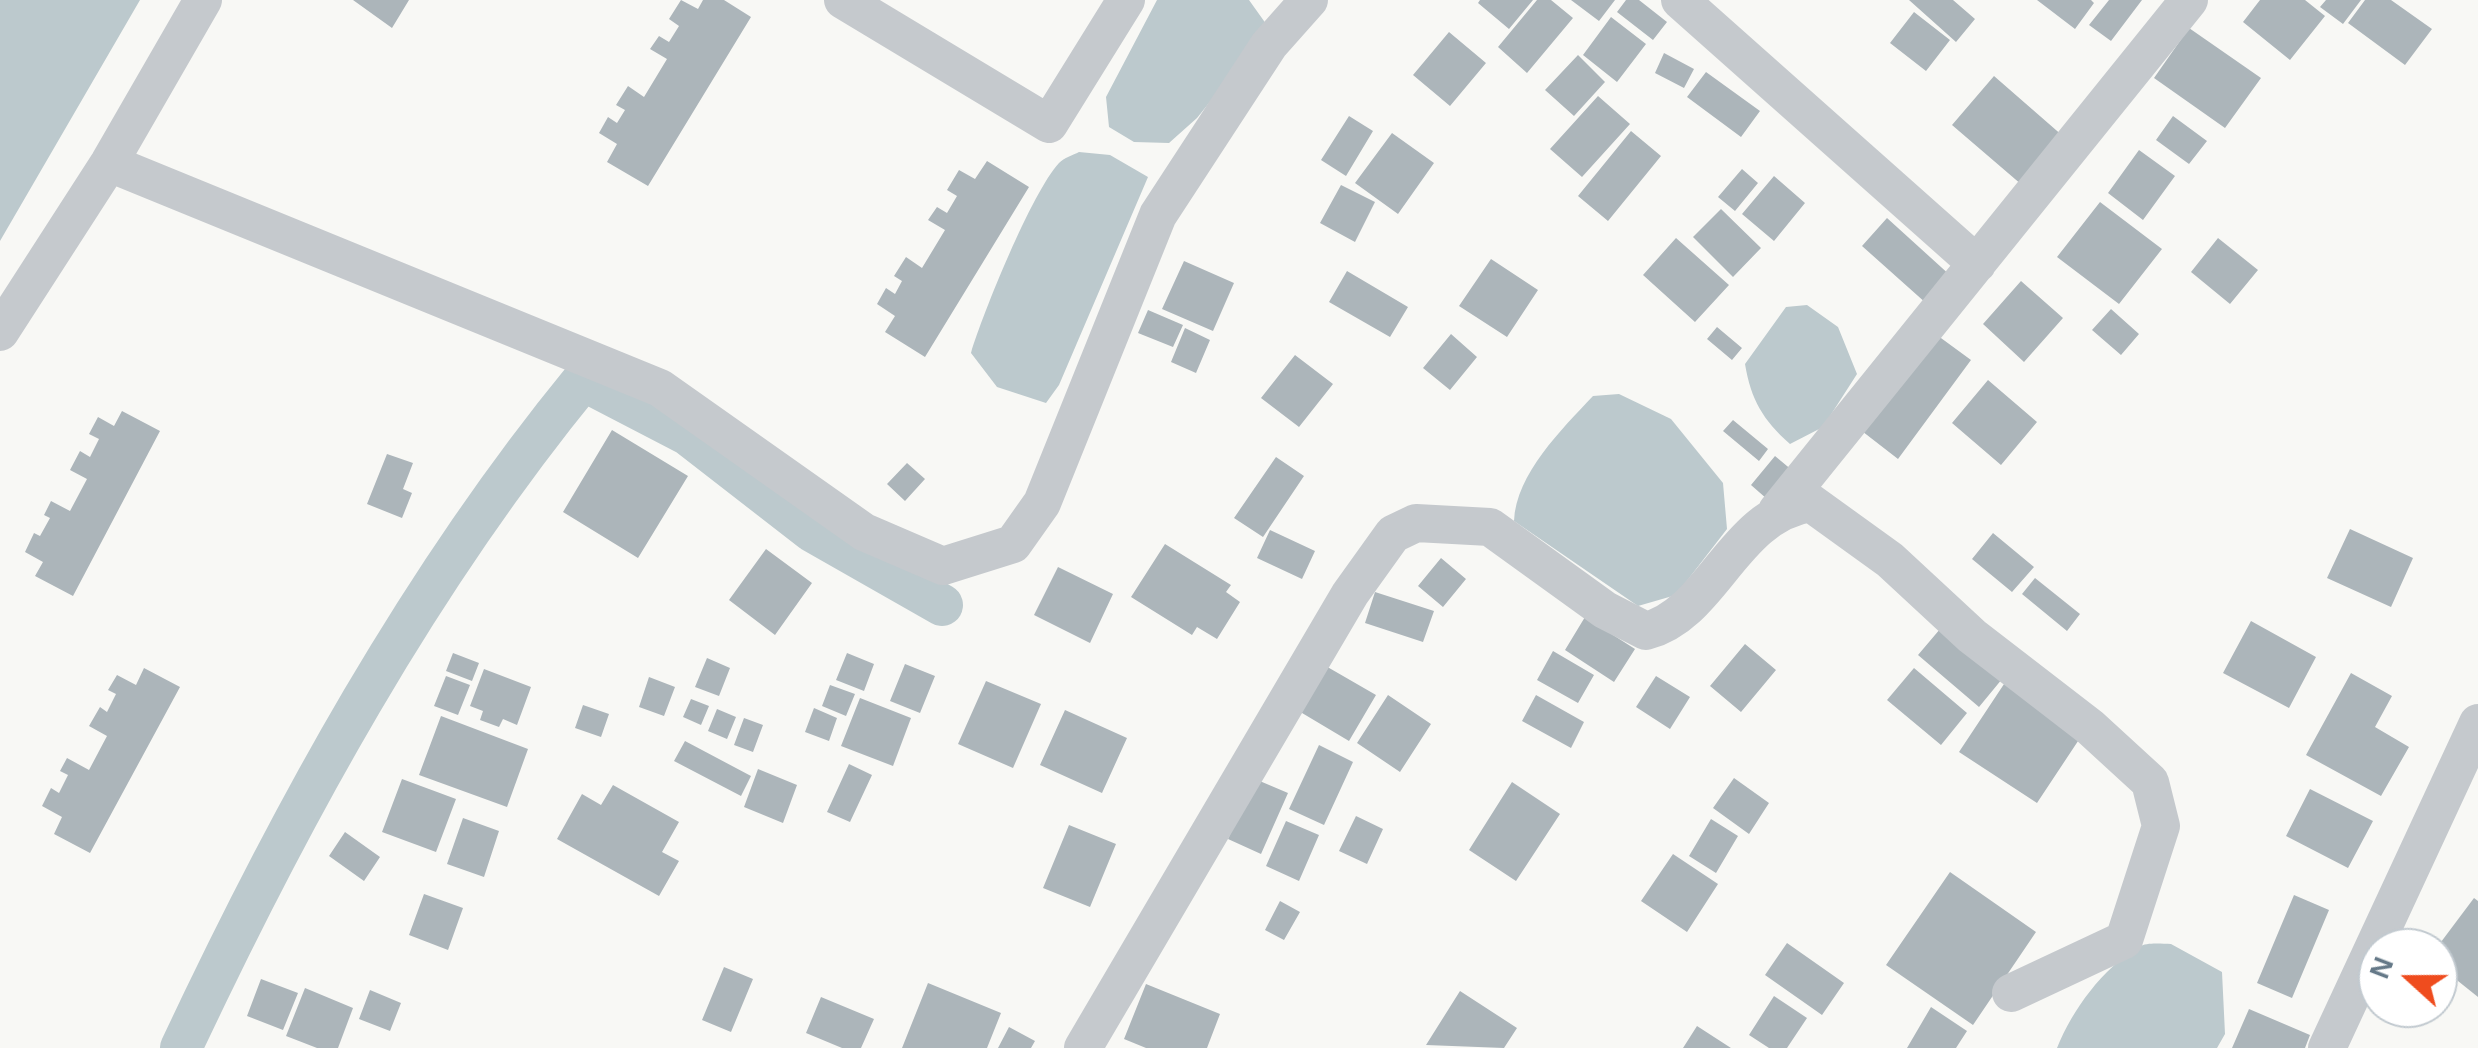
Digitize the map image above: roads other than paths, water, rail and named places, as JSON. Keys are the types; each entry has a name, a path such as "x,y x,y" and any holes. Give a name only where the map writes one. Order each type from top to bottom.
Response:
{"street":[{"path":"0,332 109,163 203,0"},
{"path":"843,0 1049,124 1126,0"},
{"path":"109,163 660,388 864,532 943,566 1013,544 1042,503 1158,215 1268,46 1309,0"},
{"path":"1680,0 1977,264"},
{"path":"1083,1048 1350,594 1393,534 1416,523 1490,527 1605,610 1646,631 1664,626 1738,546 1777,511 2190,0"},
{"path":"1777,511 1811,503 1890,560 1972,636 2090,727 2150,782 2160,826 2124,940 2011,993"},
{"path":"2327,1048 2478,723"}],"waterway":[{"path":"181,1048 267,873 362,701 466,536 583,380 687,434 812,531 942,605"}]}
